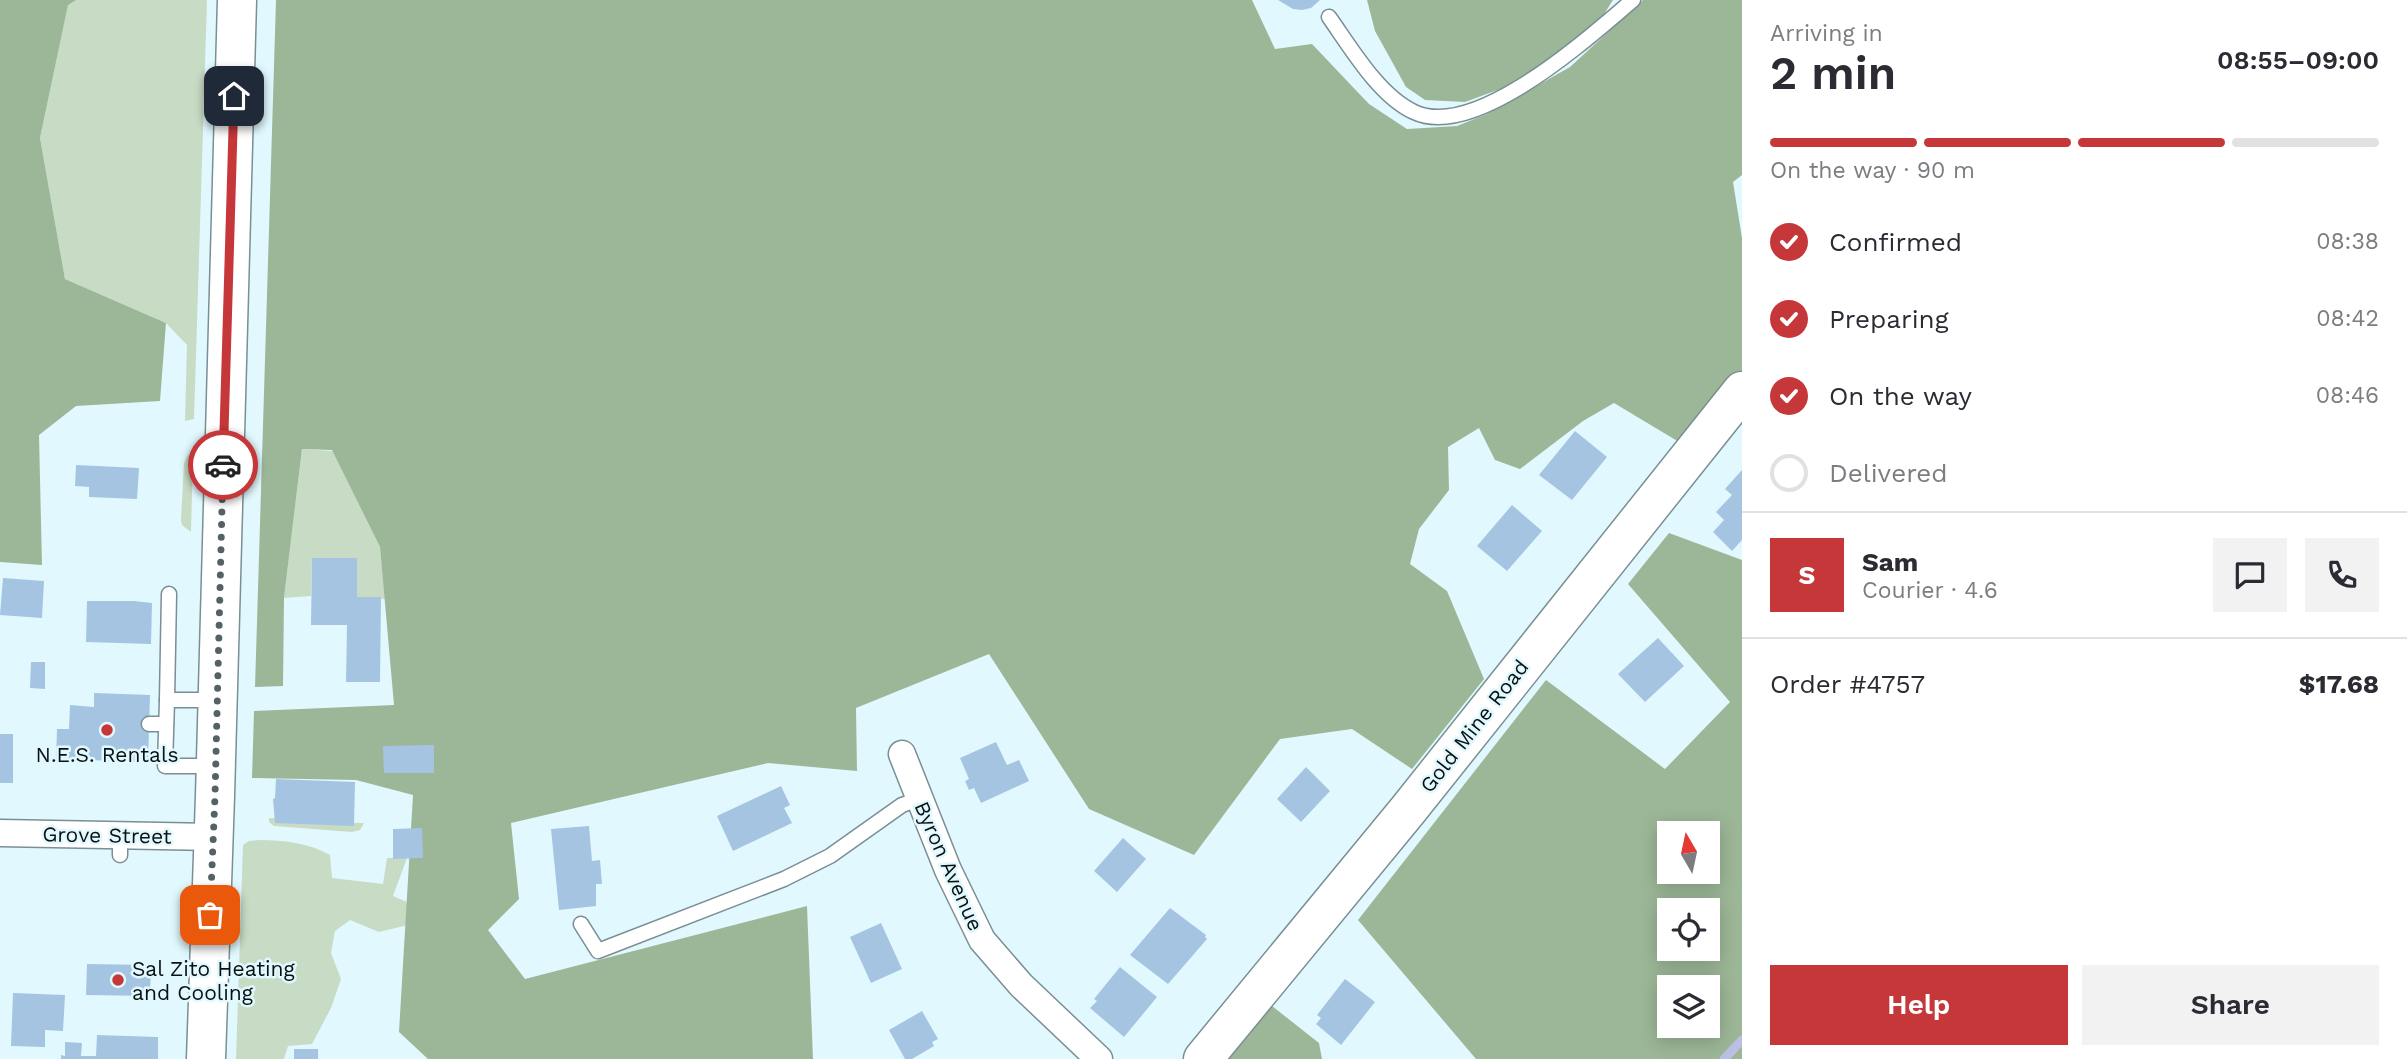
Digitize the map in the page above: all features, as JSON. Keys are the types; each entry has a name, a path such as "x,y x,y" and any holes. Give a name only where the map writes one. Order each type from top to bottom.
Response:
{"main road":[{"path":"206,1059 237,0"},
{"name":"Gold Mine Road","path":"1203,1059 1408,810 1742,391"}],"street":[{"name":"Byron Avenue","path":"902,754 948,870 982,940 1021,985 1099,1059"},
{"name":"Grove Street","path":"0,833 120,846 213,837"}],"lane":[{"path":"1329,17 1382,88 1415,112 1438,118 1482,107 1508,93 1559,61 1633,0"},
{"path":"169,594 165,766 216,766"},
{"path":"167,700 217,701"},
{"path":"149,724 166,724"},
{"path":"581,924 598,951 795,873 830,856 902,805 919,799"}],"green space":[{"path":"0,0 76,0 68,5 40,138 65,279 166,323 160,401 76,406 39,435 42,565 0,562"},
{"path":"76,0 207,0 194,419 185,421 187,345 166,323 65,279 40,138 68,4"},
{"path":"276,0 1252,0 1275,49 1312,44 1369,104 1407,129 1457,126 1487,114 1570,67 1643,0 1742,0 1742,175 1733,182 1742,238 1742,370 1684,445 1614,403 1583,421 1520,469 1495,460 1479,428 1448,447 1449,490 1419,529 1410,564 1447,591 1484,679 1412,769 1352,729 1280,739 1194,855 1089,809 989,654 856,708 857,771 768,763 511,823 519,899 488,930 525,979 807,906 813,1059 428,1059 399,1032 413,795 356,780 252,778 254,711 394,705 380,547 332,450 302,449 284,598 283,686 255,687"},
{"path":"1367,0 1613,0 1599,22 1551,60 1503,88 1465,102 1425,100 1406,87 1375,31"},
{"path":"302,449 333,451 380,547 385,599 357,597 357,558 312,558 311,596 284,598"},
{"path":"193,452 191,532 182,525 181,520 184,463 187,456"},
{"path":"1669,533 1742,560 1742,1059 1476,1059 1358,920 1546,680 1665,769 1730,702 1628,584"},
{"path":"269,818 275,818 275,823 364,823 360,830 352,832 274,826 269,822"},
{"path":"249,841 296,843 330,855 332,878 383,884 387,858 407,858 393,896 414,905 412,924 379,932 350,920 335,931 331,953 341,979 331,1008 312,1044 288,1046 284,1059 236,1059 243,845"},
{"path":"1272,1006 1319,1043 1322,1059 1226,1059"}],"building":[{"path":"1278,0 1320,0 1311,8 1302,10 1293,9"},
{"path":"1575,431 1607,457 1572,500 1539,475"},
{"path":"76,465 139,468 137,499 89,497 89,487 75,486"},
{"path":"1742,470 1742,540 1732,551 1713,532 1724,520 1716,512 1732,495 1725,489"},
{"path":"1512,505 1542,531 1507,571 1477,546"},
{"path":"312,558 357,558 357,597 381,597 380,682 346,682 347,625 311,625"},
{"path":"3,578 44,581 42,618 0,615"},
{"path":"87,601 152,603 151,644 86,642"},
{"path":"1658,638 1684,666 1645,702 1618,674"},
{"path":"31,662 45,662 45,689 30,688"},
{"path":"94,693 150,695 148,762 56,759 57,729 69,729 70,705 94,707"},
{"path":"0,734 13,734 13,783 0,783"},
{"path":"996,742 1007,765 1019,760 1029,781 981,803 974,788 969,790 965,781 969,779 960,758"},
{"path":"434,745 434,773 384,773 383,746"},
{"path":"1306,767 1330,791 1301,822 1277,799"},
{"path":"276,779 355,782 354,826 275,823 273,799"},
{"path":"781,786 790,805 784,808 792,823 733,851 717,816"},
{"path":"589,826 592,861 600,860 602,884 596,884 596,906 559,910 551,829"},
{"path":"422,828 423,858 393,859 393,829"},
{"path":"1123,838 1146,859 1117,892 1094,871"},
{"path":"1170,908 1206,935 1207,939 1168,984 1130,955"},
{"path":"881,923 902,969 871,983 850,937"},
{"name":"Sal Zito Heating and Cooling","path":"87,964 151,965 150,996 86,995"},
{"path":"1120,967 1157,997 1124,1037 1090,1008"},
{"path":"1345,979 1375,1002 1341,1045 1316,1024 1321,1018 1317,1015"},
{"path":"13,993 65,995 63,1031 45,1030 45,1047 11,1046"},
{"path":"922,1011 938,1039 932,1042 934,1046 912,1059 905,1059 889,1030"},
{"path":"97,1035 158,1037 158,1059 61,1059 61,1055 65,1056 65,1042 82,1043 81,1056 96,1056"},
{"path":"294,1049 318,1049 318,1059 294,1059"}],"waterway":[{"path":"1724,1059 1742,1040"}],"way so far":[{"path":"210,915 223,465"}],"place":[{"name":"N.E.S. Rentals","path":"107,730"},
{"name":"Sal Zito Heating and Cooling","path":"118,980"}],"route":[{"path":"223,465 234,96"}]}
